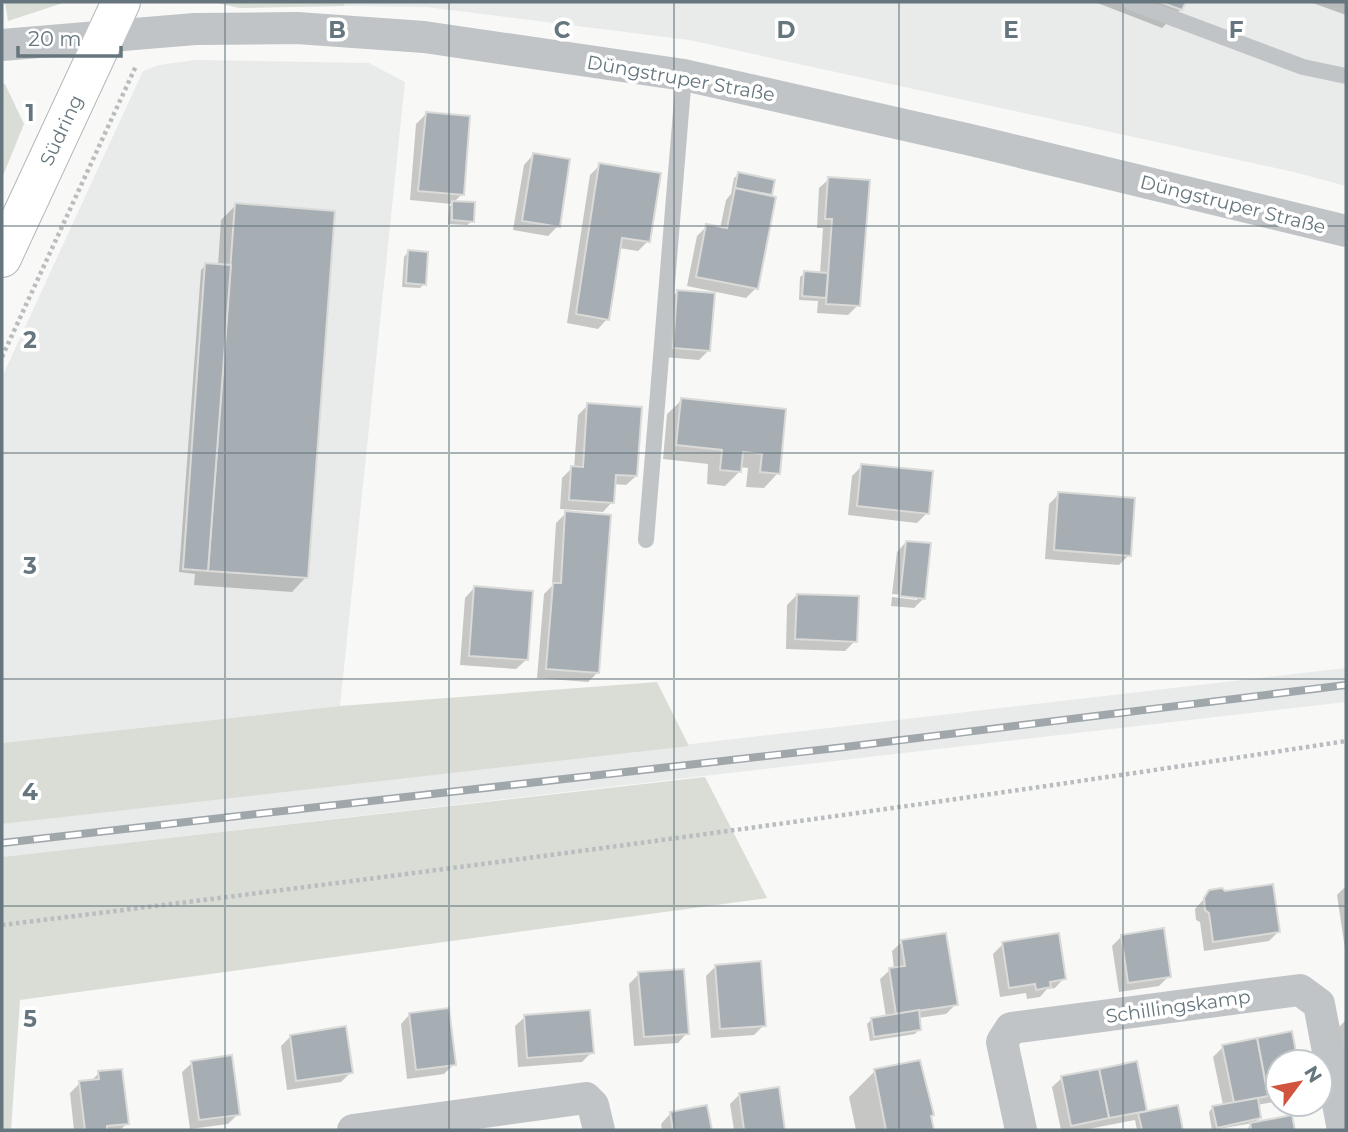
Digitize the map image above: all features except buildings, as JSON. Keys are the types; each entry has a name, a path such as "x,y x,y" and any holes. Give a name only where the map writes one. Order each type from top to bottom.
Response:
{"main road":[{"name":"Südring","path":"2,258 121,2"}],"street":[{"name":"Düngstruper Straße","path":"2,45 195,29 297,28 424,37 684,75 971,140 1346,231"},
{"name":"Schillingskamp","path":"1021,1130 1002,1042 1011,1028 1300,990 1320,1004 1343,1130"},
{"path":"353,1130 586,1098 593,1105 599,1130"}],"lane":[{"path":"1130,2 1303,67 1346,76"},
{"path":"646,540 684,75"}],"path":[{"path":"2,357 151,33"},
{"path":"2,925 356,881 1040,788 1346,741"}],"shaded area":[{"path":"5,2 66,2 8,21"},
{"path":"213,2 345,2 344,6 239,8"},
{"path":"345,2 1346,2 1346,186 1294,172 689,40 427,7 344,6"},
{"path":"196,60 369,63 405,82 340,706 2,743 2,377 143,71 159,65"},
{"path":"2,83 5,84 24,124 2,178"},
{"path":"1346,668 1346,702 2,857 2,824"},
{"path":"657,682 689,746 2,824 2,743 340,706"},
{"path":"705,777 767,898 20,1000 11,1130 2,1130 2,857"}],"railway":[{"path":"2,843 845,747 1346,685"}]}
